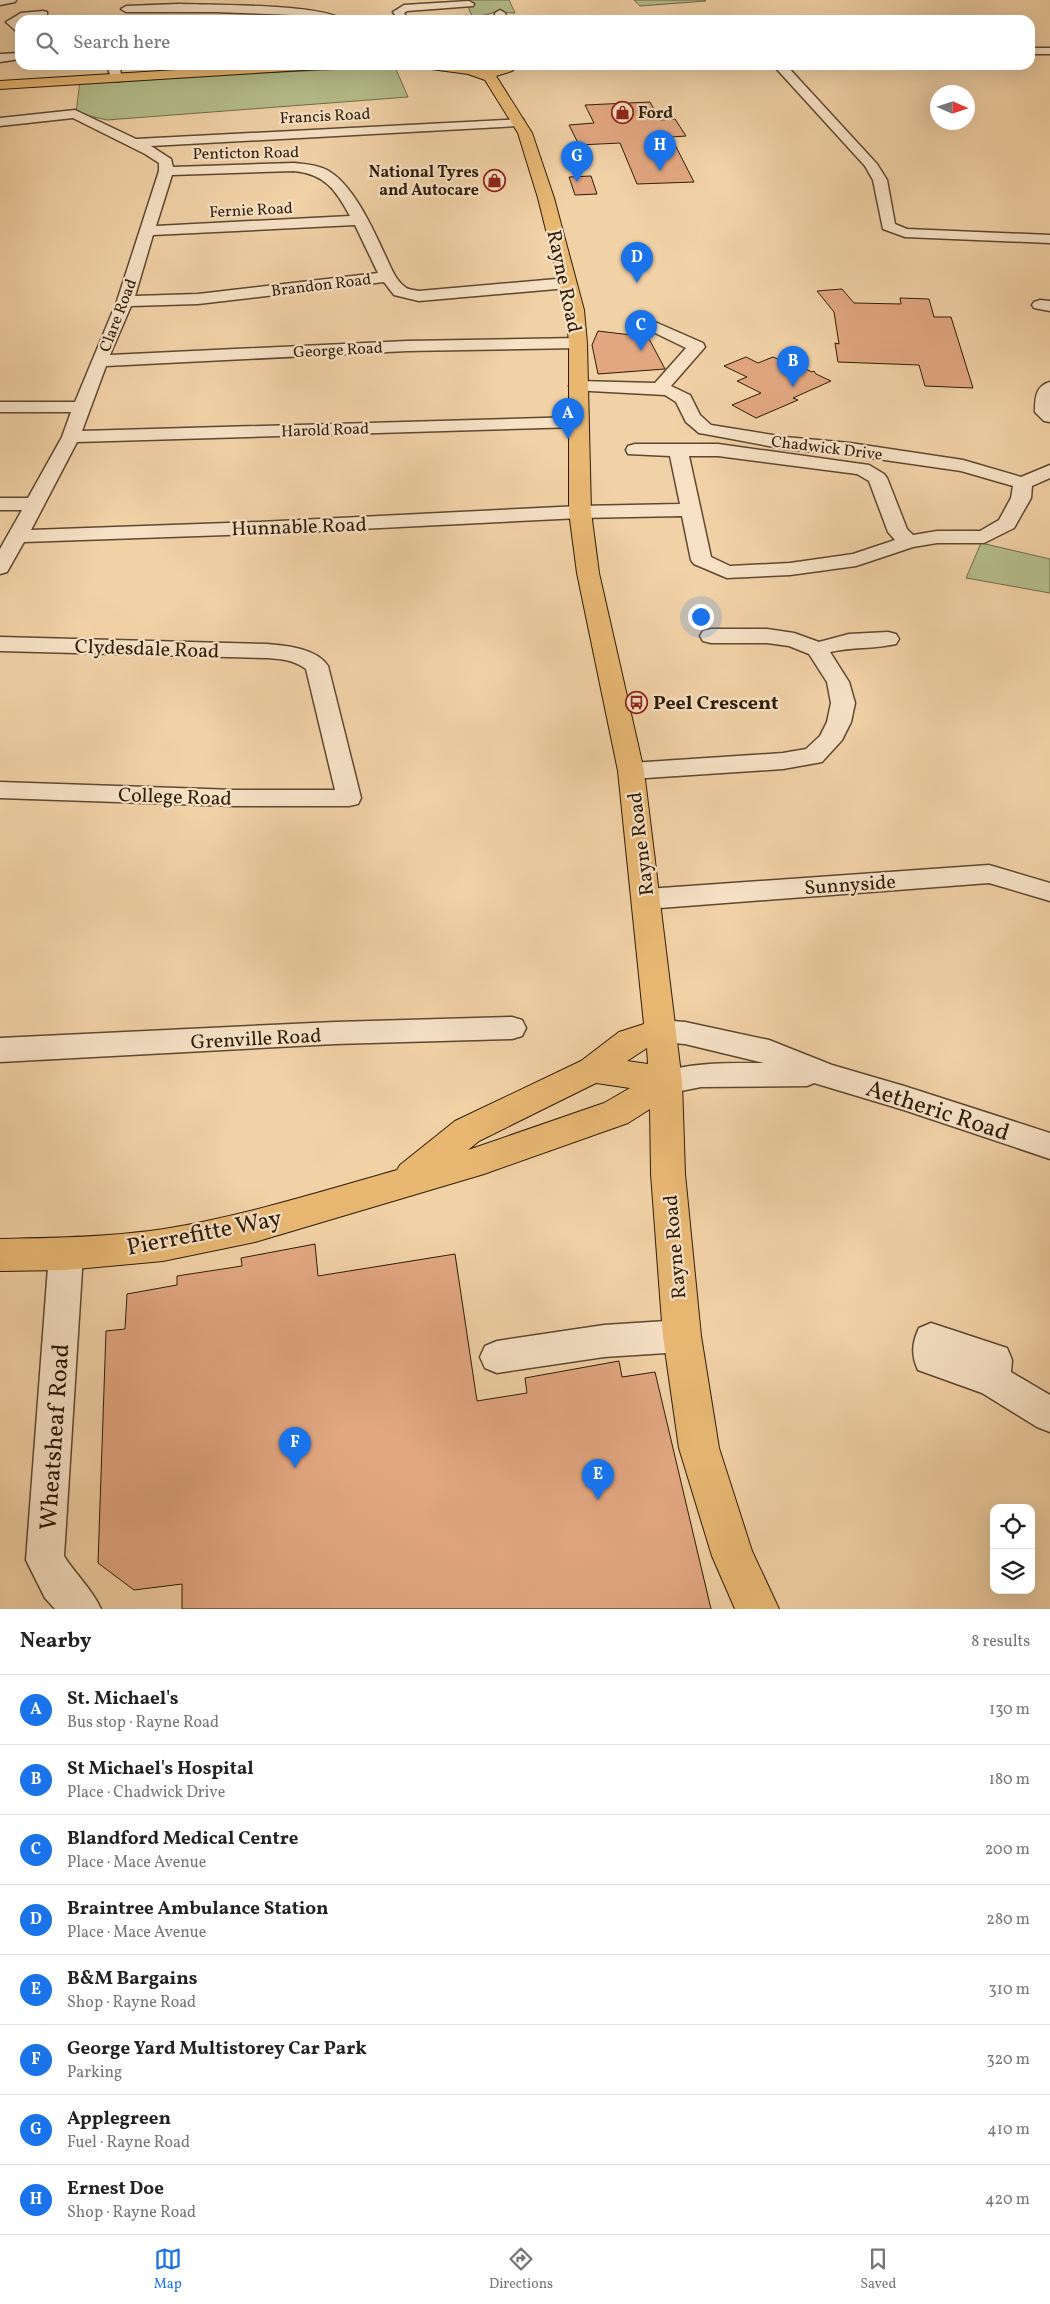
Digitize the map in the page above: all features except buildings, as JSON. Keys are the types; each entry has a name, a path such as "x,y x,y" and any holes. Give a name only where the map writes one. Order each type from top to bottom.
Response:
{"main road":[{"path":"0,85 115,72 173,70"},
{"name":"Rayne Road","path":"472,70 490,77 498,86 499,94 525,132 536,161 575,310 578,343 580,512 588,573 631,771 647,899 662,1031 666,1082 668,1174 682,1336 700,1448 730,1547 757,1609"},
{"path":"498,86 509,70"},
{"name":"Pierrefitte Way","path":"403,1182 467,1131 593,1070 630,1041 662,1031"},
{"path":"593,1070 643,1076 666,1082"},
{"name":"Pierrefitte Way","path":"0,1255 66,1254 163,1245 255,1226 484,1160 616,1113 666,1082"}],"street":[{"path":"0,2 11,0"},
{"path":"396,14 410,7 468,2 472,15"},
{"path":"126,9 192,6 313,15"},
{"path":"227,15 232,9"},
{"path":"25,15 43,14"},
{"path":"7,32 15,30"},
{"path":"1047,51 1050,63"},
{"path":"0,58 15,56"},
{"path":"784,70 870,164 880,180 888,226 905,233 1050,239"},
{"path":"0,122 70,111 160,156 166,162 166,171"},
{"name":"Francis Road","path":"134,144 518,122"},
{"name":"Penticton Road","path":"166,171 277,167 312,169 329,177 338,186 359,220 388,276"},
{"name":"Clare Road","path":"0,568 71,437 99,361 125,301 166,171"},
{"name":"Fernie Road","path":"146,231 359,220"},
{"name":"Brandon Road","path":"125,301 198,299 388,276 400,292 419,296 568,284"},
{"path":"655,327 697,347 684,359 660,388"},
{"name":"George Road","path":"99,361 407,346 578,343"},
{"name":"Chadwick Drive","path":"578,386 660,388 671,391 684,399 692,418 705,429 786,443 850,449 963,466 1023,482"},
{"path":"1050,387 1044,394 1044,412 1050,417"},
{"path":"0,407 83,406"},
{"name":"Harold Road","path":"71,437 578,422"},
{"path":"635,450 718,450 862,470 877,478 898,532 909,542"},
{"path":"678,450 701,560 727,572 790,569 856,560 909,542 937,537 984,537 1007,524 1021,498 1023,482 1050,471"},
{"path":"0,504 34,504"},
{"name":"Hunnable Road","path":"18,536 269,527 580,512 691,510"},
{"path":"710,636 767,636 794,640 817,649 849,641 888,639"},
{"name":"Clydesdale Road","path":"0,644 293,653 306,658 317,666 349,798"},
{"path":"631,771 783,761 813,756 830,740 839,722 843,703 838,682 817,649"},
{"name":"College Road","path":"0,790 235,798 349,798"},
{"name":"Sunnyside","path":"647,899 989,874 1050,892"},
{"name":"Grenville Road","path":"0,1050 335,1033 512,1028"},
{"name":"Aetheric Road","path":"662,1031 685,1033 769,1052 825,1075 904,1098 1050,1146"},
{"name":"Aetheric Road","path":"666,1082 701,1075 751,1073 825,1075"},
{"name":"Wheatsheaf Road","path":"66,1254 45,1560 59,1584 81,1609"},
{"path":"497,1356 604,1342 682,1336"},
{"path":"993,1380 1050,1415"}],"green space":[{"path":"465,0 509,0 515,13 496,12 484,15 472,15"},
{"path":"634,0 703,0 706,1 640,6"},
{"path":"328,70 396,70 408,97 107,120 76,113 80,81"},
{"path":"981,543 1050,559 1050,593 966,578"}],"place":[{"name":"Ford","path":"622,112"},
{"name":"Ernest Doe","path":"660,171"},
{"name":"National Tyres and Autocare","path":"495,180"},
{"name":"Applegreen","path":"577,182"},
{"name":"Braintree Ambulance Station","path":"637,283"},
{"name":"Blandford Medical Centre","path":"641,351"},
{"name":"St Michael's Hospital","path":"793,387"},
{"name":"St. Michael's","path":"568,439"},
{"name":"Peel Crescent","path":"637,702"},
{"name":"George Yard Multistorey Car Park","path":"295,1468"},
{"name":"B&M Bargains","path":"598,1500"}]}
